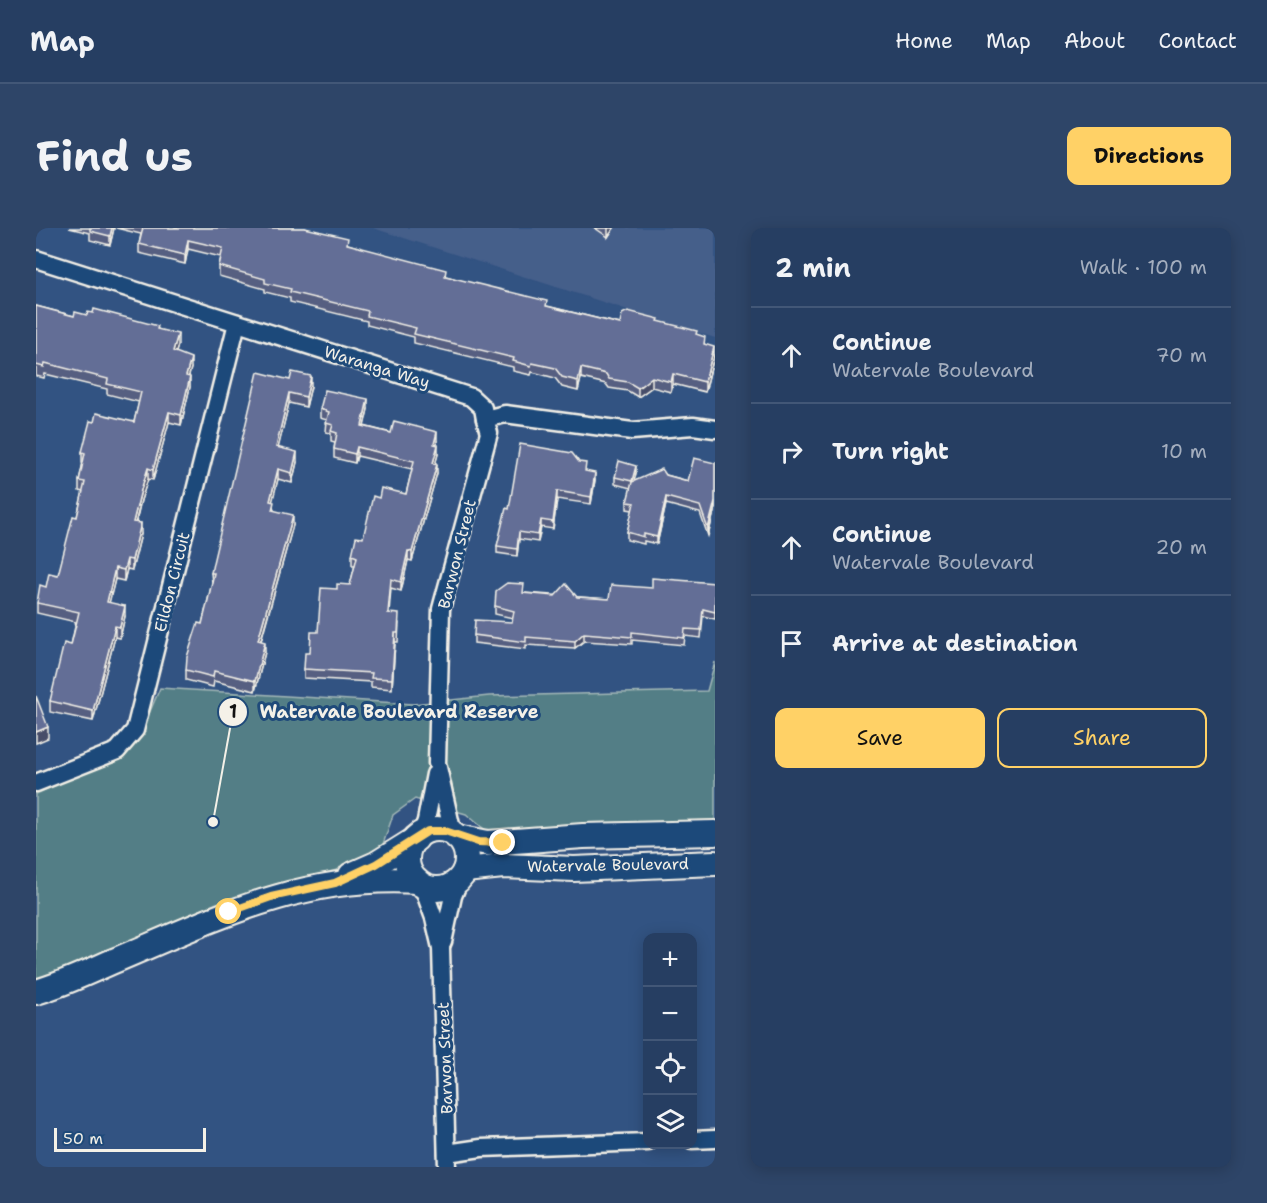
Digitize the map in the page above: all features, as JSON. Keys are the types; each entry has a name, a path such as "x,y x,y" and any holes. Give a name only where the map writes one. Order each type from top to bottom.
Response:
{"street":[{"name":"Waranga Way","path":"36,259 471,396 483,408 485,419"},
{"name":"Eildon Circuit","path":"36,783 117,751 135,730 237,323"},
{"path":"485,419 505,414 632,430 693,426 715,429"},
{"name":"Barwon Street","path":"418,837 426,821 437,763 441,609 489,433 485,419"},
{"name":"Barwon Street","path":"437,763 455,835"},
{"path":"36,992 250,905 303,889 335,883 419,883 442,889 462,874 466,852 455,835 436,829 418,837 376,864 335,883"},
{"name":"Watervale Boulevard","path":"455,835 488,843 583,836 715,833"},
{"path":"418,837 410,846 408,865 419,883"},
{"name":"Watervale Boulevard","path":"462,874 503,866 574,868 715,863"},
{"name":"Barwon Street","path":"447,1160 441,948 450,904 462,874"},
{"name":"Barwon Street","path":"419,883 441,948"},
{"path":"697,1140 715,1139"},
{"path":"447,1160 481,1148 643,1142"}],"shaded area":[{"path":"373,228 715,228 715,338"}],"green space":[{"path":"715,662 715,828 489,833 466,814 415,799 393,815 381,850 337,870 278,884 217,903 36,981 36,794 120,755 137,742 160,688 413,704 489,696 707,691"}],"building":[{"path":"90,228 112,228 110,236 90,231"},
{"path":"143,228 305,228 348,238 347,244 446,270 445,276 547,301 546,306 620,324 622,314 628,311 659,319 658,321 697,331 696,334 705,337 704,344 714,347 705,382 673,374 671,382 652,377 638,388 628,382 609,379 606,374 581,368 578,381 562,377 555,368 532,363 531,366 513,361 514,358 414,334 416,328 367,316 368,311 290,292 291,289 265,283 265,279 219,266 223,248 188,240 185,255 139,244"},
{"path":"36,306 74,316 75,312 87,315 88,312 93,313 94,309 158,326 157,329 178,334 173,351 191,358 186,376 190,377 181,415 169,412 153,470 148,468 141,490 133,522 141,523 132,560 127,559 124,570 115,568 107,602 125,606 120,627 115,626 93,711 50,701 64,643 71,645 79,612 37,603 40,585 46,587 49,573 58,575 73,516 77,517 85,482 79,481 85,453 82,452 90,421 94,422 96,413 134,422 141,392 107,384 108,379 45,363 44,367 36,365"},
{"path":"258,372 290,380 292,372 311,376 306,397 289,393 276,447 297,452 292,473 278,469 270,501 274,502 272,510 293,515 258,640 265,642 255,681 214,671 213,677 186,670 187,657 198,623 202,624 208,600 214,573 211,573 213,563"},
{"path":"325,390 368,399 362,426 391,433 394,421 437,432 434,444 438,445 433,463 437,464 412,552 408,551 401,582 391,579 388,613 399,614 398,633 395,633 392,679 371,678 372,673 304,669 305,653 310,653 311,632 318,632 321,588 337,589 337,584 350,585 357,557 352,555 356,537 363,538 373,496 379,498 381,488 406,494 414,461 357,447 355,454 334,449 337,433 331,431 333,425 326,423 329,412 320,409"},
{"path":"520,444 572,453 579,462 586,463 585,471 595,473 591,497 557,491 553,522 541,520 538,535 519,532 517,549 497,546 506,508 509,509"},
{"path":"694,458 715,463 715,501 708,529 700,506 666,497 657,537 644,534 644,537 627,532 634,503 627,502 632,482 662,469 666,475 688,481"},
{"path":"619,461 636,466 632,481 615,477"},
{"path":"652,578 715,583 715,612 703,609 701,630 685,629 684,638 632,632 632,637 584,633 575,641 526,637 526,642 474,635 475,620 512,622 514,611 495,606 496,591 507,583 524,584 523,593 555,596 566,584 577,597 609,599 611,585 652,588"},
{"path":"36,696 48,727 36,732"}],"place":[{"name":"Watervale Boulevard Reserve","path":"213,822"}],"route":[{"path":"229,912 271,897 335,883 376,864 428,831 436,829 478,842 503,843"}]}
